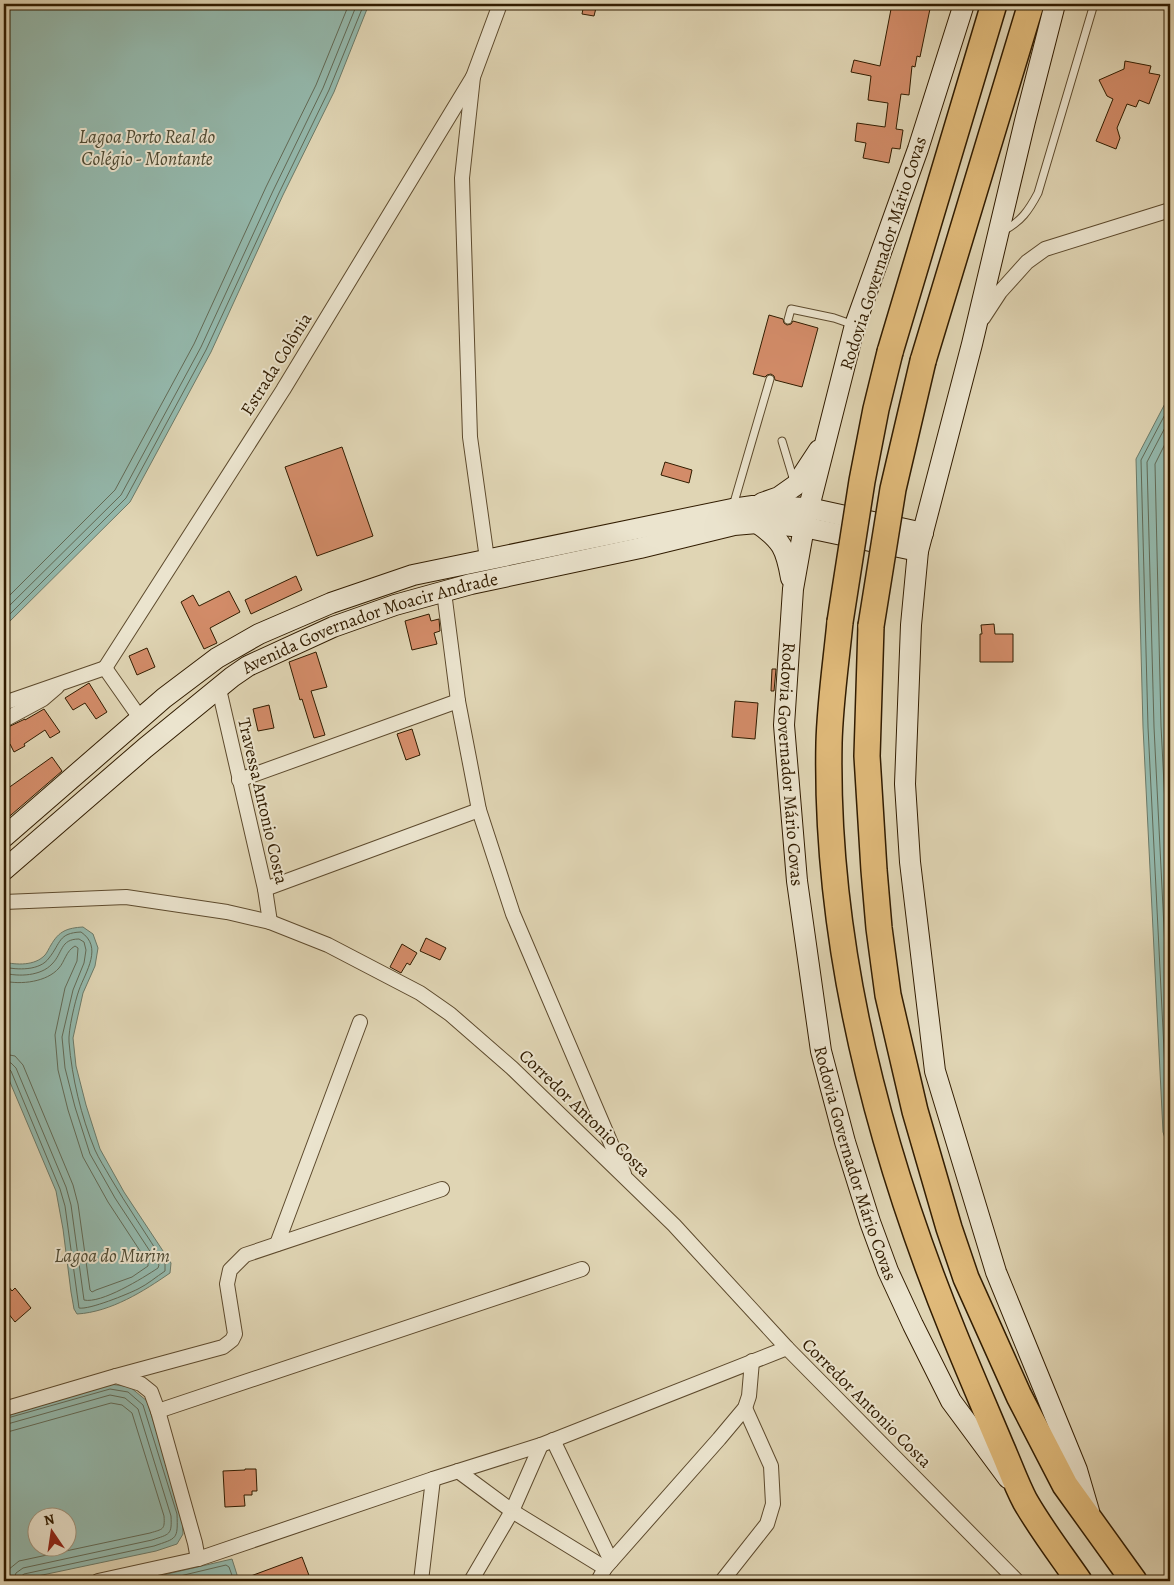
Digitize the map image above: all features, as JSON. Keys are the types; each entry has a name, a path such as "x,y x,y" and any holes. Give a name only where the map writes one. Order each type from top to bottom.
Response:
{"highway":[{"name":"Rodovia Governador Mário Covas","path":"994,4 890,352 876,409 862,481 840,622 829,743 834,874 840,934 866,1069 879,1119 916,1238 965,1361 1025,1501 1079,1581"},
{"path":"1031,4 923,361 893,489 871,626 866,756 868,789 878,918 888,995 914,1111 948,1228 966,1278 1019,1396 1065,1485 1134,1581"}],"main road":[{"name":"Rodovia Governador Mário Covas","path":"964,4 918,149 855,325 807,517 793,589 784,725 797,881 821,1050 845,1142 870,1222 888,1271 951,1401 1025,1501"},
{"path":"1055,4 972,344 921,542 911,625 905,784 910,862 935,1071 996,1272 1077,1470 1091,1520"},
{"path":"793,589 786,551 779,540 755,514 796,485 812,458 826,441"},
{"name":"Avenida Governador Moacir Andrade","path":"4,837 140,718 217,658 259,634 339,600 413,575 487,559 755,514 807,517 921,542"},
{"name":"Avenida Governador Moacir Andrade","path":"4,870 145,748 248,666 334,627 395,605 444,592 640,548 733,517"},
{"path":"217,658 225,683"}],"street":[{"path":"487,559 470,437 462,178 473,77 500,4"},
{"name":"Estrada Colônia","path":"105,668 277,399 473,77"},
{"path":"972,344 984,314 1000,292 1027,262 1046,248 1170,210"},
{"path":"444,592 458,701 479,810 513,914 626,1179"},
{"path":"4,703 105,668 140,718"},
{"path":"4,720 44,699 66,680"},
{"name":"Travessa Antonio Costa","path":"225,683 239,780 265,889 270,922"},
{"path":"239,780 458,701"},
{"path":"265,889 479,810"},
{"name":"Corredor Antonio Costa","path":"4,902 126,897 227,912 270,922 328,945 420,993 450,1014 512,1068 674,1225 787,1348 1017,1581"},
{"path":"277,1244 360,1022"},
{"path":"4,1409 223,1347 236,1334 227,1284 230,1270 245,1256 442,1189"},
{"path":"158,1410 582,1270"},
{"path":"98,1581 198,1559 433,1479 547,1443 787,1348"},
{"path":"598,1581 608,1564 720,1439 745,1408 752,1361"},
{"path":"116,1376 141,1384 151,1392 158,1410 198,1559"},
{"path":"722,1581 767,1524 773,1504 771,1466 745,1408"},
{"path":"470,1581 512,1511 547,1443"},
{"path":"547,1443 608,1564"},
{"path":"458,1471 512,1511 608,1564"},
{"path":"421,1581 433,1479"}],"lane":[{"path":"999,234 1015,226 1028,212 1038,193 1094,4"},
{"path":"788,320 791,309 834,318 855,325"},
{"path":"733,517 770,379"},
{"path":"782,441 796,485"}],"water":[{"name":"Lagoa Porto Real do Colégio - Montante","path":"4,4 369,4 334,92 283,195 211,352 130,502 4,627"},
{"path":"1170,394 1170,1154 1163,1132 1143,727 1136,459"},
{"name":"Lagoa do Murim","path":"83,927 93,934 98,948 95,966 83,993 73,1038 76,1066 86,1105 100,1149 124,1192 171,1263 170,1273 126,1300 102,1309 77,1314 74,1309 71,1292 56,1191 4,1068 4,962 20,964 31,963 41,959 60,933 68,929"},
{"path":"110,1384 130,1387 147,1401 182,1513 183,1534 177,1544 156,1551 14,1581 4,1580 4,1415"},
{"path":"232,1559 239,1581 137,1581"}],"building":[{"path":"584,4 597,4 594,16 582,14"},
{"path":"892,4 931,4 920,57 917,56 915,67 912,66 909,95 901,94 896,129 903,130 900,149 892,148 889,163 863,158 866,143 855,141 857,123 885,127 888,103 868,100 871,76 851,72 854,60 880,66"},
{"path":"1125,61 1151,66 1149,73 1160,75 1149,104 1139,100 1136,107 1127,104 1117,128 1120,138 1116,149 1096,141 1113,99 1107,96 1099,80 1124,69"},
{"path":"769,315 783,319 787,325 793,321 818,328 802,387 775,380 771,374 765,377 753,374"},
{"path":"342,447 373,536 317,556 285,467"},
{"path":"665,462 692,470 689,483 661,475"},
{"path":"296,576 302,590 251,614 245,600"},
{"path":"229,591 240,612 210,628 217,643 204,649 181,602 193,595 199,606"},
{"path":"429,614 431,621 439,619 440,631 434,633 437,644 412,650 405,621"},
{"path":"994,624 995,634 1013,634 1013,662 980,662 981,625"},
{"path":"147,648 155,667 137,675 129,656"},
{"path":"316,652 327,687 311,691 325,735 314,738 289,662"},
{"path":"772,669 776,669 774,691 771,691"},
{"path":"89,683 107,712 96,719 85,703 73,710 65,698"},
{"path":"735,701 758,703 755,739 732,737"},
{"path":"269,705 274,728 258,731 253,709"},
{"path":"44,709 60,732 50,738 45,730 14,752 10,744 4,747 4,729"},
{"path":"412,729 420,755 406,760 397,734"},
{"path":"52,757 62,771 4,821 4,791"},
{"path":"426,938 446,948 440,960 420,951"},
{"path":"402,944 417,953 410,965 407,963 401,973 390,967"},
{"path":"4,1281 12,1291 15,1288 31,1308 15,1322 4,1308"},
{"path":"256,1469 257,1491 252,1491 252,1495 244,1495 245,1506 225,1507 223,1471"},
{"path":"302,1557 310,1578 301,1581 240,1581 240,1580"}]}
